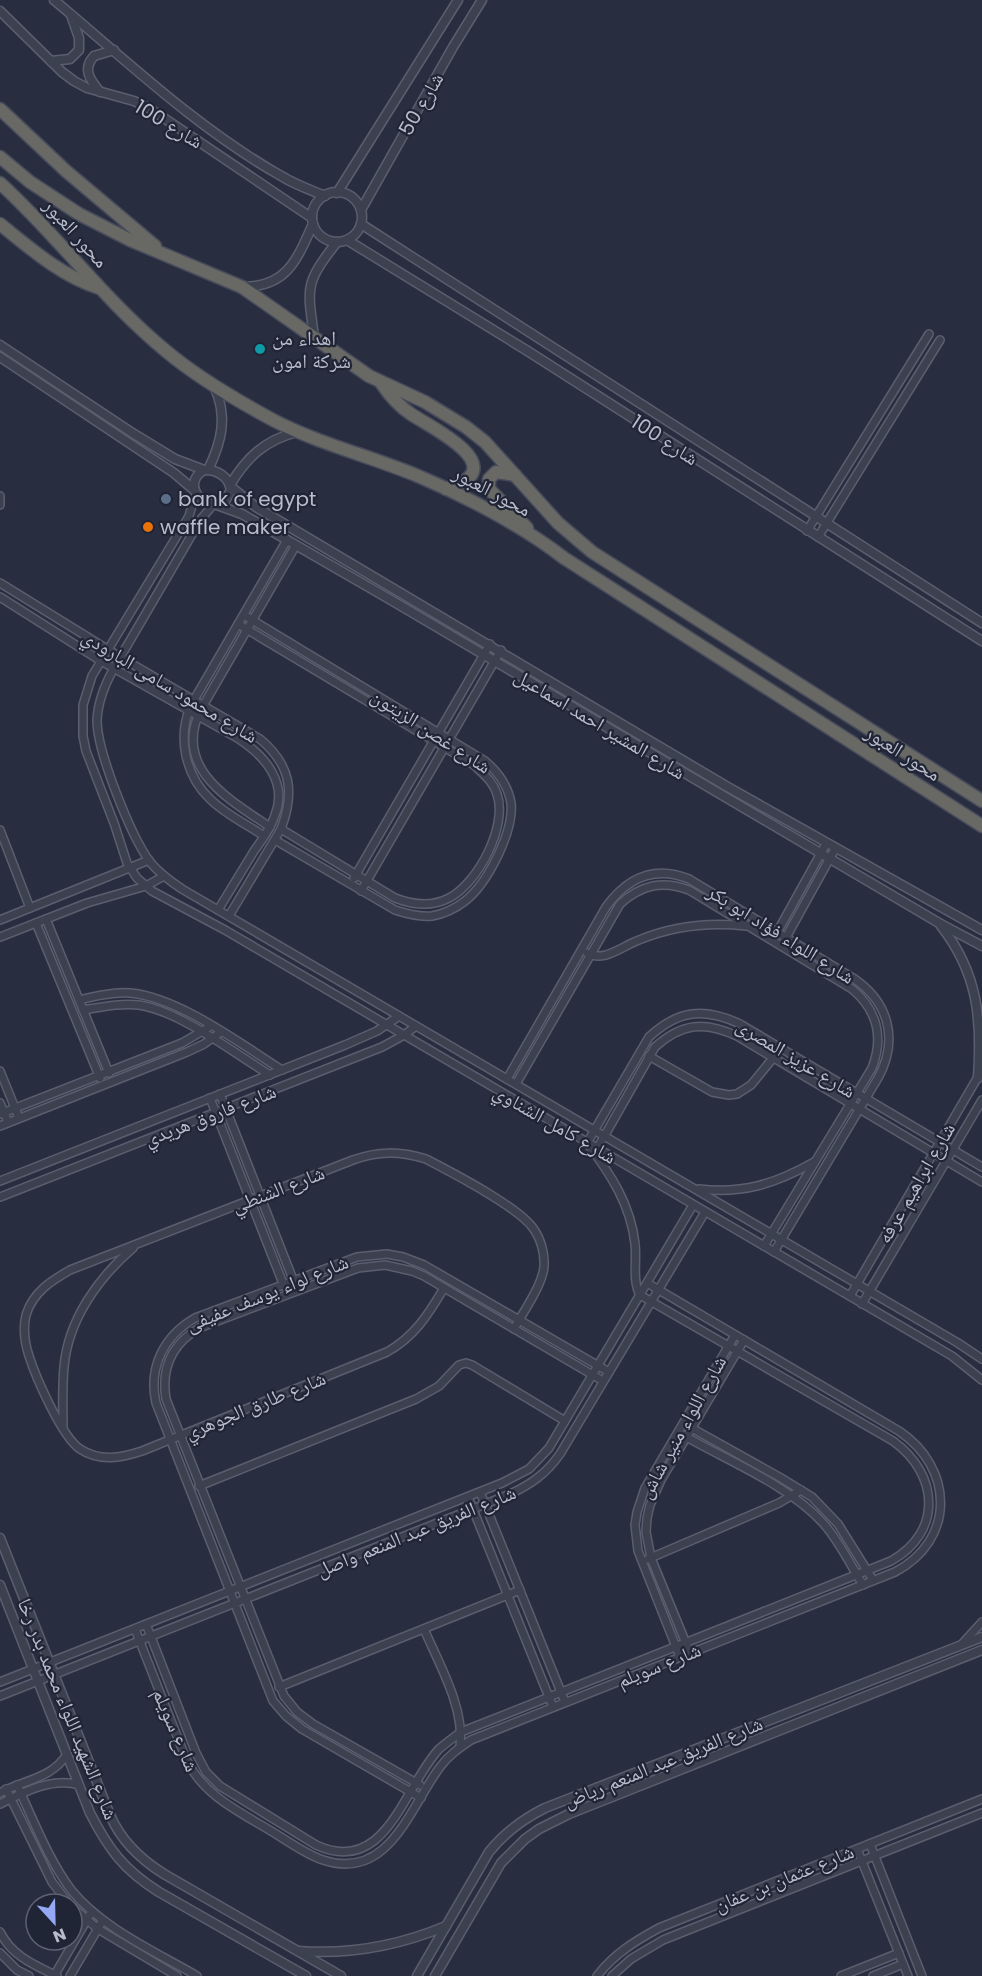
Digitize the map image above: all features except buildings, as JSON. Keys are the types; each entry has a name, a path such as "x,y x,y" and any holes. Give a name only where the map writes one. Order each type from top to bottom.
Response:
{"highway":[{"path":"0,109 66,171 163,252"},
{"name":"محور العبور","path":"0,157 30,182 79,214 130,240 242,287 381,382 425,402 466,427 485,442 558,523 592,552 982,801"},
{"name":"محور العبور","path":"0,183 41,223 100,289 166,352 214,385 297,432 418,476 533,535 564,558 982,826"},
{"path":"0,224 57,269 100,289"},
{"path":"381,382 398,404 458,444 470,456 473,470 470,477 446,489"},
{"path":"516,475 496,472 489,479 489,489 533,535"}],"street":[{"name":"شارع 100","path":"54,0 190,115 220,137 284,178 325,196"},
{"name":"شارع 50","path":"337,193 458,0"},
{"name":"شارع 50","path":"361,210 482,0"},
{"name":"شارع 100","path":"0,12 74,81 101,93 134,100 149,108 313,221"},
{"path":"51,61 70,58 79,50 78,32 69,13"},
{"path":"0,24 17,29"},
{"path":"101,93 91,81 87,68 94,56 114,50"},
{"path":"242,287 256,287 271,283 284,275 294,264 313,221 315,205 325,196 337,193 349,196 361,210 361,224 358,231 347,240 337,242 322,237 313,221"},
{"name":"شارع 100","path":"361,224 982,623"},
{"name":"شارع 100","path":"347,240 526,350 982,641"},
{"path":"314,336 309,289 314,274 337,242"},
{"path":"807,531 929,334"},
{"path":"818,537 940,340"},
{"path":"0,345 26,369 128,443 174,473 205,502 215,505 228,498 230,485 246,461 258,449 276,438 297,432"},
{"path":"0,357 26,369 175,459 219,473 230,485"},
{"path":"130,868 82,736 82,713 86,690 108,649 189,516 195,491 195,478 206,470 219,446 223,425 221,405 214,385"},
{"path":"128,443 134,434"},
{"path":"855,453 866,460"},
{"name":"شارع المشير احمد اسماعيل","path":"230,485 256,507 826,844 982,930"},
{"path":"0,496 0,505"},
{"name":"شارع المشير احمد اسماعيل","path":"215,505 242,514 939,923 982,946"},
{"name":"شارع كامل الشناوي","path":"215,505 201,519 106,681 99,706 97,719 99,745 130,825 149,860 164,876 218,910 982,1359"},
{"path":"264,836 224,810 202,790 194,779 185,753 185,724 194,700 238,624 291,543"},
{"path":"270,827 220,793 210,782 198,762 195,751 195,727 203,706 252,621 291,543"},
{"name":"شارع محمود سامى البارودي","path":"0,583 260,740 280,760 289,787 289,802 281,829 229,916"},
{"name":"شارع محمود سامى البارودي","path":"0,597 101,661 248,745 269,766 278,784 278,806 270,827 218,910"},
{"path":"21,611 27,600"},
{"name":"شارع غصن الزيتون","path":"244,615 450,738 484,761 502,779 511,803 511,816 503,842 477,890 453,908 433,916 410,915 395,910 275,840"},
{"name":"شارع غصن الزيتون","path":"238,624 474,765 494,786 498,796 500,817 487,854 468,882 449,898 436,903 422,905 395,898 281,829"},
{"path":"350,884 490,644"},
{"path":"361,891 501,651"},
{"path":"202,790 210,782"},
{"path":"0,830 30,908"},
{"path":"494,838 503,842"},
{"path":"772,940 826,844"},
{"path":"781,946 835,849"},
{"path":"0,920 149,860"},
{"name":"شارع كامل الشناوي","path":"130,868 146,886 162,897 225,930 952,1356 982,1380"},
{"name":"شارع اللواء فؤاد ابو بكر","path":"507,1079 615,895 626,884 640,877 655,873 673,874 690,879 862,984 880,1005 887,1023 889,1044 883,1069 774,1252"},
{"path":"0,937 101,898 146,886 164,876"},
{"name":"شارع اللواء فؤاد ابو بكر","path":"516,1084 620,904 642,888 655,884 667,884 689,890 852,989 869,1007 875,1018 879,1044 872,1068 764,1246"},
{"path":"46,919 112,1081"},
{"path":"36,923 103,1085"},
{"path":"939,923 965,962 978,999 982,1040 980,1074"},
{"path":"581,950 590,955 602,957 646,937 685,927 717,924 748,926"},
{"path":"79,1000 119,993 140,995 178,1007 282,1070"},
{"path":"83,1010 139,1005 164,1012 270,1075"},
{"name":"شارع عزيز المصرى","path":"587,1143 649,1037 668,1022 692,1013 709,1013 725,1016 740,1024 982,1167"},
{"name":"شارع فاروق هريدي","path":"0,1180 367,1036 399,1016"},
{"path":"2,1113 182,1043 211,1026"},
{"name":"شارع فاروق هريدي","path":"0,1197 370,1052 404,1035 416,1026"},
{"name":"شارع عزيز المصرى","path":"597,1149 649,1056 666,1037 693,1026 708,1026 737,1035 858,1110 982,1182"},
{"path":"0,1125 187,1052 221,1032"},
{"path":"649,1056 712,1092 729,1095 737,1094 751,1085 773,1058"},
{"path":"0,1071 19,1118"},
{"name":"شارع ابراهيم عرفه","path":"850,1296 980,1074"},
{"path":"220,1094 297,1290"},
{"path":"210,1098 287,1294"},
{"name":"شارع ابراهيم عرفه","path":"862,1304 982,1100"},
{"path":"0,1103 2,1113 8,1122"},
{"path":"587,1143 613,1179 623,1198 635,1241 636,1286 640,1295"},
{"name":"شارع الشنطي","path":"55,1414 34,1369 26,1342 26,1315 40,1291 70,1270 367,1155 397,1152 426,1159 525,1219 534,1230 544,1256 544,1269 540,1282 514,1329"},
{"path":"694,1189 737,1191 761,1186 794,1174 816,1161"},
{"path":"0,1203 17,1190"},
{"name":"شارع الفريق عبد المنعم واصل","path":"0,1682 468,1497 512,1479 529,1469 549,1448 693,1205"},
{"name":"شارع الفريق عبد المنعم واصل","path":"0,1696 473,1509 521,1489 544,1474 560,1454 705,1212"},
{"path":"63,1430 64,1365 75,1324 100,1281 138,1244"},
{"name":"شارع لواء يوسف عفيفى","path":"420,1798 302,1729 273,1701 170,1440 153,1391 154,1371 164,1346 177,1331 195,1318 357,1257 380,1254 402,1257 424,1265 609,1372"},
{"name":"شارع لواء يوسف عفيفى","path":"426,1789 313,1724 290,1705 279,1687 166,1399 164,1387 168,1363 180,1342 199,1328 358,1268 385,1265 412,1270 603,1381"},
{"name":"شارع سويلم","path":"135,1629 181,1748 197,1779 223,1802 312,1855 342,1863 365,1860 376,1855 394,1838 445,1761 460,1747 483,1735 565,1702 863,1585 908,1565 923,1551 934,1533 941,1506 933,1468 920,1448 905,1435 647,1283"},
{"name":"شارع طارق الجوهري","path":"55,1414 70,1442 80,1450 104,1458 130,1455 387,1352 410,1337 420,1326 444,1288"},
{"name":"شارع سويلم","path":"146,1624 196,1754 206,1772 220,1786 316,1845 327,1851 352,1852 372,1844 386,1829 439,1749 461,1732 902,1555 920,1534 929,1508 929,1494 921,1469 913,1458 893,1441 640,1295"},
{"name":"شارع اللواء منير شاش","path":"680,1657 642,1562 635,1525 638,1506 645,1488 735,1335"},
{"name":"شارع اللواء منير شاش","path":"690,1653 651,1558 646,1532 650,1505 661,1480 744,1340"},
{"path":"200,1486 416,1399 432,1391 445,1381 456,1367 466,1363 565,1421"},
{"path":"683,1423 801,1490 821,1506 838,1524 873,1580"},
{"path":"678,1432 792,1497 823,1523 863,1585"},
{"path":"642,1562 792,1497 801,1490"},
{"path":"480,1492 565,1702"},
{"path":"468,1497 553,1707"},
{"name":"شارع الشهيد اللواء محمد بدر رخا","path":"0,1538 110,1815 128,1845 151,1866 341,1976"},
{"name":"شارع الشهيد اللواء محمد بدر رخا","path":"0,1588 101,1836 118,1860 129,1871 159,1892 303,1975"},
{"path":"279,1687 520,1590"},
{"path":"960,1646 982,1622"},
{"path":"424,1629 458,1712 461,1732 460,1747"},
{"name":"شارع الفريق عبد المنعم رياض","path":"417,1976 489,1852 504,1835 529,1816 982,1637"},
{"name":"شارع الفريق عبد المنعم رياض","path":"435,1976 501,1863 538,1829 569,1814 982,1650"},
{"path":"60,1892 52,1882 11,1799 3,1791 52,1771 67,1754"},
{"path":"0,1804 53,1783 66,1782 79,1785"},
{"path":"17,1785 64,1878 92,1911 103,1920 197,1976"},
{"name":"شارع عثمان بن عفان","path":"597,1976 608,1962 624,1949 659,1928 982,1799"},
{"name":"شارع عثمان بن عفان","path":"612,1976 631,1959 663,1940 982,1813"},
{"path":"870,1844 922,1976"},
{"path":"857,1849 908,1976"},
{"path":"0,1934 23,1959 55,1976 92,1911"},
{"path":"69,1976 103,1920"},
{"path":"86,1921 174,1975"},
{"path":"295,1950 339,1952 383,1947 447,1925"},
{"path":"0,1953 16,1968 29,1976"},
{"path":"842,1976 899,1953"},
{"path":"16,1968 23,1959"},
{"path":"873,1976 903,1964"}],"place":[{"name":"اهداء من شركة امون","path":"260,349"},
{"name":"bank of egypt","path":"166,499"},
{"name":"waffle maker","path":"148,527"}]}
